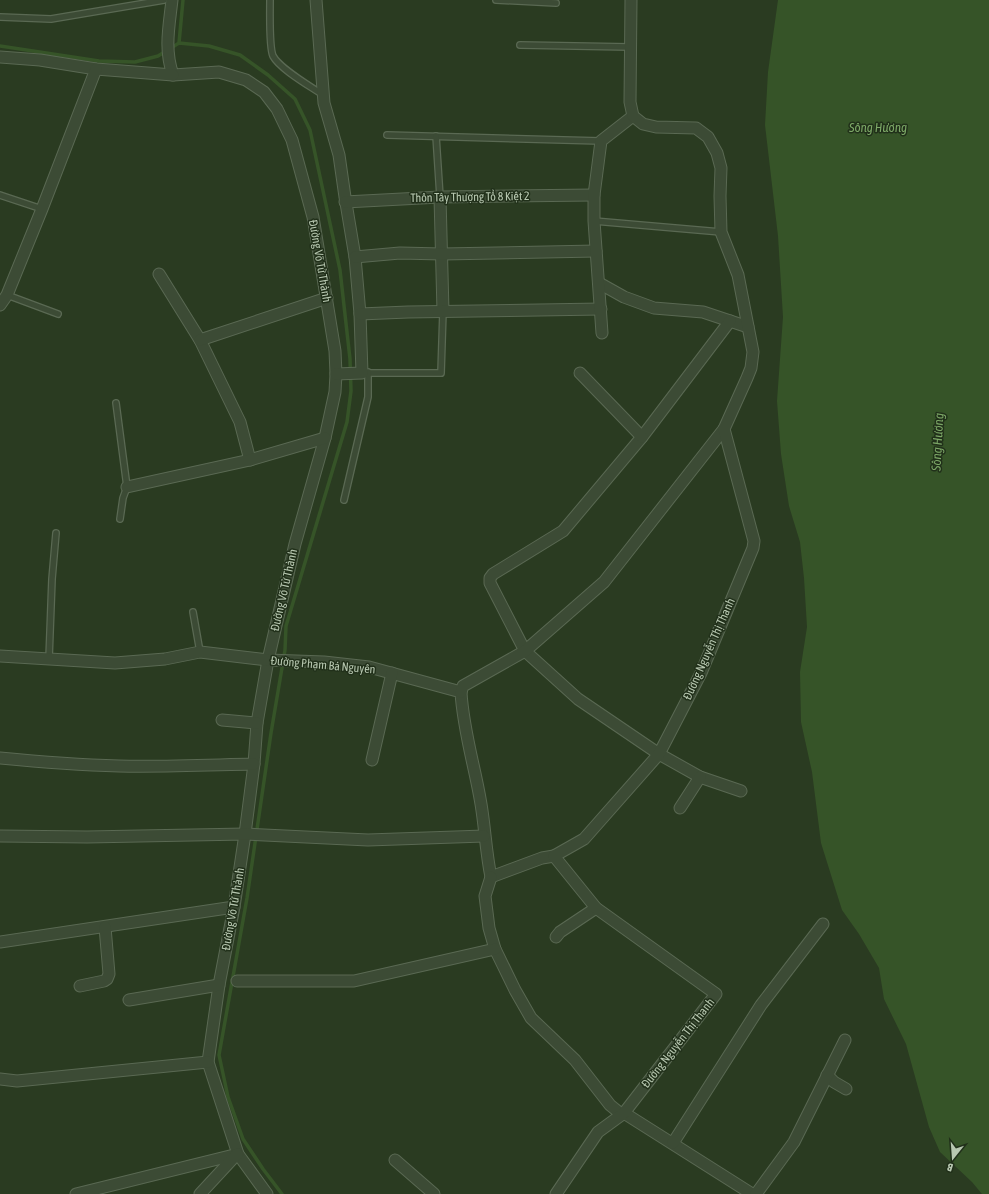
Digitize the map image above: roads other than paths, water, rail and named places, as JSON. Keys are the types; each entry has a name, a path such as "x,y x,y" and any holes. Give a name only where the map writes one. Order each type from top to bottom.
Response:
{"street":[{"path":"172,0 167,37 169,62 173,75"},
{"path":"316,0 324,104 339,155 345,202 355,257 365,373 336,374"},
{"path":"631,0 630,102 633,116 643,124 656,127 696,128 708,137 717,153 721,168 721,232 738,275 753,352 751,368 724,428 604,582 525,651 463,686 461,692 462,709 481,805 484,836 491,877 485,896 489,928 495,949 531,1018 575,1060 610,1105 674,1143 752,1194"},
{"name":"Đường Võ Tử Thành","path":"0,57 40,60 96,69 173,75 219,72 246,80 264,92 277,109 292,140 313,217 336,351 335,392 325,438 295,544 272,660 257,722 247,834 219,986 208,1062 238,1154 267,1194"},
{"path":"0,306 42,209 96,69"},
{"path":"602,333 594,221 594,195 601,141 633,116"},
{"name":"Thôn Tây Thượng Tổ 8 Kiệt 2","path":"345,202 440,197 594,195"},
{"path":"440,197 443,311"},
{"path":"355,257 400,253 442,254 596,251"},
{"path":"159,274 200,340 240,422 250,460"},
{"path":"599,283 624,297 654,308 703,312 748,326"},
{"path":"200,340 327,298"},
{"path":"360,314 443,311 601,309"},
{"path":"730,321 642,437 564,531 493,574 490,578 490,583 525,651 578,700 659,754 700,777 741,791"},
{"path":"580,373 642,437"},
{"name":"Đường Nguyễn Thị Thanh","path":"556,1194 598,1132 623,1113 716,994 596,908 554,856 584,839 659,754 701,673 753,548 754,541 724,428"},
{"path":"127,487 250,460 325,438"},
{"name":"Đường Phạm Bá Nguyên","path":"0,656 115,663 165,659 200,652 272,660 324,662 369,667 461,692"},
{"path":"372,760 392,673"},
{"path":"222,720 257,722"},
{"path":"0,758 118,766 254,764"},
{"path":"680,808 700,777"},
{"path":"0,836 88,837 247,834 368,840 484,836"},
{"path":"491,877 542,858 554,856"},
{"path":"0,942 234,907"},
{"path":"556,937 560,932 596,908"},
{"path":"674,1143 760,1005 824,924"},
{"path":"80,986 104,980 109,974 105,927"},
{"path":"237,981 354,981 495,949"},
{"path":"129,1000 219,986"},
{"path":"756,1194 794,1142 845,1040"},
{"path":"0,1079 17,1081 208,1062"},
{"path":"827,1075 834,1082 846,1089"},
{"path":"76,1194 238,1154"},
{"path":"200,1194 238,1154"},
{"path":"395,1160 434,1194"}],"lane":[{"path":"0,17 51,19 164,0"},
{"path":"270,0 270,34 273,55 285,68 323,95"},
{"path":"496,0 556,3"},
{"path":"520,45 630,47"},
{"path":"387,135 601,141"},
{"path":"436,136 440,197"},
{"path":"0,195 42,209"},
{"path":"594,221 721,232"},
{"path":"6,295 58,314"},
{"path":"344,500 368,397 365,373 441,374 443,311"},
{"path":"116,403 127,487 123,498 120,519"},
{"path":"50,660 52,579 56,533"},
{"path":"193,612 200,652"}],"water":[{"name":"Sông Hương","path":"778,0 989,0 989,1194 982,1194 972,1182 940,1152 929,1127 906,1044 884,999 879,968 859,934 842,910 821,843 812,772 801,722 800,672 807,627 804,578 800,542 789,506 781,454 777,401 783,317 778,236 765,125 768,72"}],"waterway":[{"path":"179,43 183,0"},
{"path":"0,46 99,61 135,62 158,56 179,43 209,46 240,55 268,75 295,99 310,130 340,270 350,359 351,391 347,422 286,626 285,650 271,733 247,898 219,1055 228,1097 243,1139 282,1194"}]}
